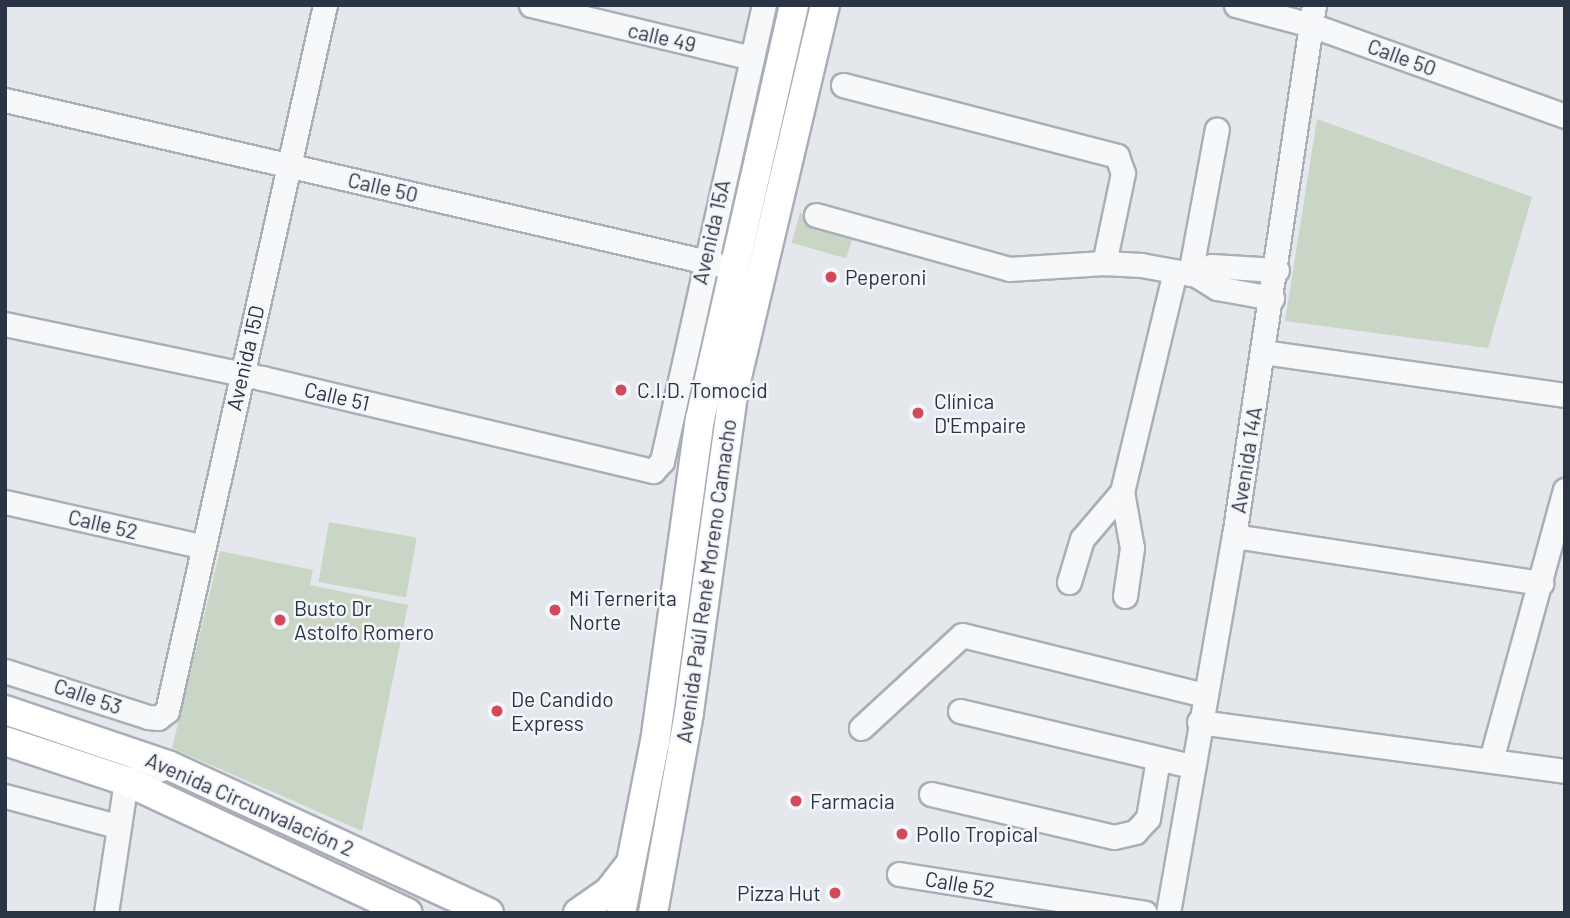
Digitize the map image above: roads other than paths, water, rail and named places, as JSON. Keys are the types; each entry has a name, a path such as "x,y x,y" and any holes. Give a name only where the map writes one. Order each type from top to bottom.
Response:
{"main road":[{"name":"Avenida Paúl René Moreno Camacho","path":"653,913 689,712 748,271 794,5"},
{"name":"Avenida Paúl René Moreno Camacho","path":"621,913 661,702 700,419 748,271 825,5"},
{"name":"Avenida Circunvalación 2","path":"5,710 170,766 489,913"},
{"name":"Avenida Circunvalación 2","path":"5,741 126,781 408,913"},
{"path":"578,913 609,891 632,862"}],"street":[{"name":"Avenida 15D","path":"167,710 201,546 325,5"},
{"name":"calle 49","path":"531,5 752,58"},
{"name":"Avenida 15A","path":"662,461 704,261 764,5"},
{"name":"Calle 50","path":"1236,5 1312,15 1565,116"},
{"name":"Avenida 14A","path":"1168,913 1277,270 1312,15"},
{"path":"843,85 1117,156 1123,173 1104,262"},
{"name":"Calle 50","path":"5,100 748,271"},
{"path":"1069,582 1082,539 1122,492 1187,273 1217,129"},
{"path":"817,215 1009,269 1104,262 1187,273 1217,288 1272,298"},
{"path":"1187,273 1211,267 1277,270"},
{"name":"Calle 51","path":"5,324 241,374 653,471 662,461"},
{"path":"1263,352 1565,395"},
{"path":"1491,760 1565,491"},
{"path":"1122,492 1132,548 1125,596"},
{"name":"Calle 52","path":"5,502 201,546"},
{"path":"1234,536 1541,583"},
{"path":"861,728 961,635 1204,695"},
{"name":"Calle 53","path":"5,671 148,717 158,718 167,710"},
{"path":"960,711 1191,766"},
{"path":"1199,722 1565,771"},
{"path":"931,794 1114,837 1135,832 1148,818 1158,759"},
{"path":"106,913 117,826 126,781 170,766"},
{"path":"5,796 117,826"},
{"name":"Calle 52","path":"899,873 1145,913"}],"place":[{"name":"Peperoni","path":"831,277"},
{"name":"C.I.D. Tomocid","path":"621,390"},
{"name":"Clínica D'Empaire","path":"918,413"},
{"name":"Mi Ternerita Norte","path":"555,610"},
{"name":"Busto Dr Astolfo Romero","path":"280,620"},
{"name":"De Candido Express","path":"497,711"},
{"name":"Farmacia","path":"796,801"},
{"name":"Pollo Tropical","path":"902,834"},
{"name":"Pizza Hut","path":"835,893"}]}
